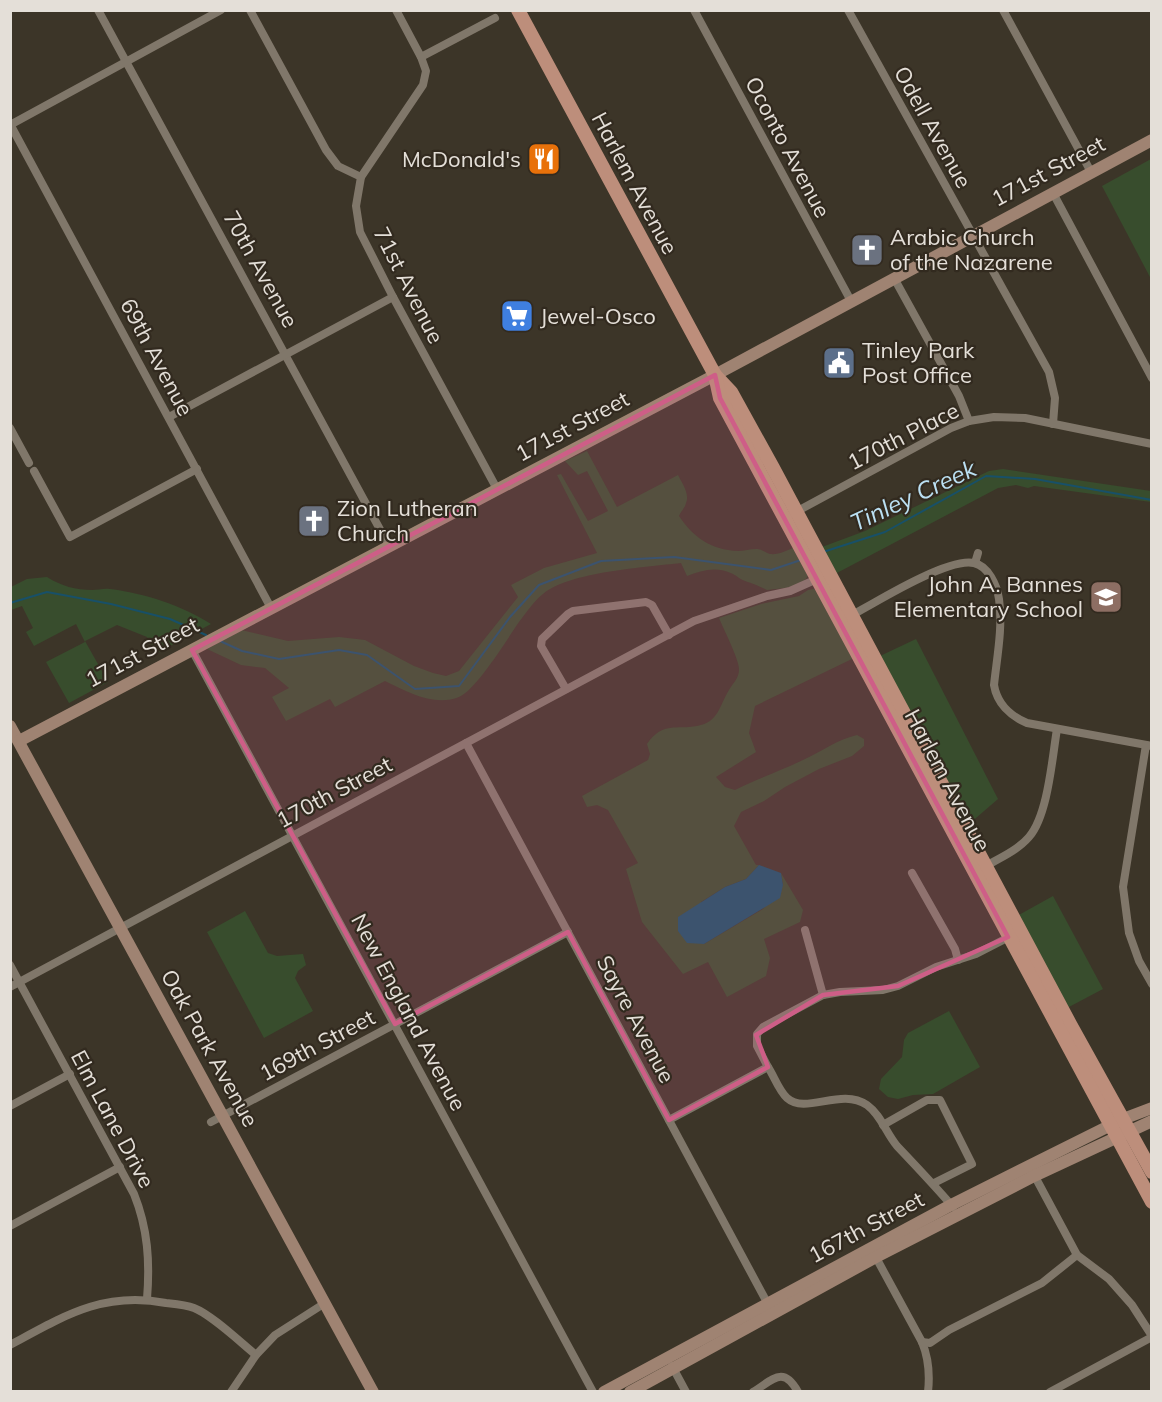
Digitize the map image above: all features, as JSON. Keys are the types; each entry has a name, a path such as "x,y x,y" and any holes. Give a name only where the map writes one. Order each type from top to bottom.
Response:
{"main road":[{"name":"Harlem Avenue","path":"518,10 715,375 720,398 790,515 846,618 1014,934 1113,1131 1152,1202"},
{"name":"Harlem Avenue","path":"814,562 846,618"},
{"name":"Harlem Avenue","path":"1014,934 1152,1172"}],"street":[{"name":"70th Avenue","path":"98,10 389,546"},
{"path":"11,125 221,10"},
{"path":"250,10 326,150 338,166 361,177 423,85 426,71 422,57 396,10"},
{"name":"Oconto Avenue","path":"694,10 851,302"},
{"name":"Odell Avenue","path":"848,10 1048,372 1055,398 1053,424"},
{"path":"1003,10 1091,172"},
{"path":"422,57 495,18"},
{"name":"69th Avenue","path":"11,125 271,608"},
{"name":"171st Street","path":"15,743 715,375 1152,140"},
{"name":"71st Avenue","path":"361,177 356,206 360,232 497,489"},
{"path":"1053,193 1152,378"},
{"path":"894,278 959,396 969,421"},
{"path":"169,417 393,297"},
{"name":"170th Place","path":"790,515 951,428 969,421 1014,417 1152,444"},
{"path":"10,428 70,537 197,469"},
{"path":"975,563 978,554"},
{"name":"170th Street","path":"10,987 694,621 767,596 796,589 814,562"},
{"path":"846,618 940,569 959,563 975,563 985,570 993,581 998,595 1000,612 994,685 996,696 1012,715 1020,720 1057,729 1149,746 1125,866 1123,893 1132,941 1152,984"},
{"path":"566,689 541,646 542,639 573,611 646,602 652,605 669,634"},
{"name":"New England Avenue","path":"192,650 593,1392"},
{"name":"Oak Park Avenue","path":"10,726 15,743 120,927 373,1392"},
{"path":"979,869 1017,848 1029,837 1039,822 1057,729"},
{"name":"Sayre Avenue","path":"466,743 771,1309"},
{"path":"912,873 955,949 958,960"},
{"path":"805,930 823,995"},
{"name":"169th Street","path":"211,1122 568,932"},
{"path":"959,1215 934,1184 896,1145 870,1108 852,1099 840,1098 795,1103 784,1095 756,1041 759,1030 823,995 883,990 898,986 936,967 976,954 1014,934"},
{"name":"Elm Lane Drive","path":"10,965 134,1194 146,1233 149,1256 147,1299"},
{"path":"669,1120 768,1067"},
{"path":"10,1106 69,1074"},
{"path":"883,1125 927,1100 940,1100 972,1164 934,1184"},
{"name":"167th Street","path":"604,1392 670,1363 771,1309 874,1253 951,1205 1032,1171 1126,1125 1152,1108"},
{"name":"167th Street","path":"1126,1125 1152,1121"},
{"path":"10,1226 120,1167"},
{"path":"1032,1171 1077,1255 1109,1279 1130,1302 1152,1336 1050,1392"},
{"name":"167th Street","path":"874,1253 959,1215 1032,1171"},
{"path":"874,1253 922,1342 927,1356 928,1392"},
{"path":"922,1342 930,1343 949,1330 1041,1283 1077,1255"},
{"path":"10,1345 67,1314 101,1304 147,1299 194,1308 224,1328 256,1355"},
{"path":"231,1392 256,1355 275,1335 325,1303"},
{"path":"670,1363 686,1392"},
{"name":"167th Street","path":"630,1392 670,1363"},
{"path":"753,1392 785,1376 791,1379 798,1392"}],"highlighted area":[{"path":"715,375 720,398 1008,937 898,986 823,995 756,1035 768,1067 669,1120 568,932 395,1024 192,650"}],"green space":[{"path":"1151,159 1151,279 1102,186"},
{"path":"587,451 617,507 678,475 687,496 679,516 697,536 711,545 728,550 757,549 773,554 793,548 808,576 795,586 767,590 721,570 704,571 687,576 681,563 609,572 571,580 555,587 536,600 483,674 459,697 440,700 421,697 385,681 335,707 330,699 286,721 272,697 289,688 265,668 241,665 207,649 241,630 288,641 339,637 365,640 414,666 433,673 446,676 459,671 518,597 511,585 544,568 597,553 557,475 561,474 588,521 608,511 587,471 578,475 565,461"},
{"path":"1003,469 1151,491 1151,502 1034,486 1028,488 1016,485 998,488 835,574 822,547 865,531 989,471"},
{"path":"47,577 74,588 110,589 150,597 176,606 211,624 157,653 147,637 117,625 85,641 108,682 69,703 46,662 85,642 76,624 34,646 26,632 33,628 22,606 11,610 11,587 27,579"},
{"path":"814,589 818,592 854,658 755,706 749,733 756,752 716,777 725,787 735,790 850,737 857,735 864,739 864,746 852,756 819,769 741,812 734,826 756,865 759,865 746,879 725,887 701,902 704,944 763,909 783,885 781,873 803,910 800,922 764,939 770,958 766,976 727,997 708,962 683,974 642,922 626,869 638,863 608,810 597,805 587,807 582,796 648,760 650,754 647,744 659,732 664,729 704,724 718,712 739,673 734,652 719,618 761,604 799,596"},
{"path":"916,639 998,799 969,824 880,656"},
{"path":"1053,896 1103,989 1067,1008 1017,916"},
{"path":"245,911 268,953 277,956 303,954 306,965 298,971 295,978 313,1011 264,1038 207,932"},
{"path":"949,1011 980,1067 933,1094 913,1095 898,1099 888,1097 879,1089 881,1079 902,1057 904,1040 908,1033"}],"water":[{"path":"759,865 781,873 783,885 780,898 704,944 687,943 678,931 678,917 725,887 746,879"}],"waterway":[{"name":"Tinley Creek","path":"823,552 885,532 986,476 1035,479 1152,500"},
{"name":"Tinley Creek","path":"220,641 242,651 279,659 339,650 367,655 415,689 459,686 510,617 539,585 601,561 674,557 771,570 801,560"},
{"name":"Tinley Creek","path":"10,603 47,592 111,604 170,619 206,635"}],"place":[{"name":"McDonald's","path":"544,159"},
{"name":"Arabic Church of the Nazarene","path":"867,250"},
{"name":"Jewel-Osco","path":"517,316"},
{"name":"Tinley Park Post Office","path":"839,363"},
{"name":"Zion Lutheran Church","path":"314,521"},
{"name":"John A. Bannes Elementary School","path":"1106,597"}]}
